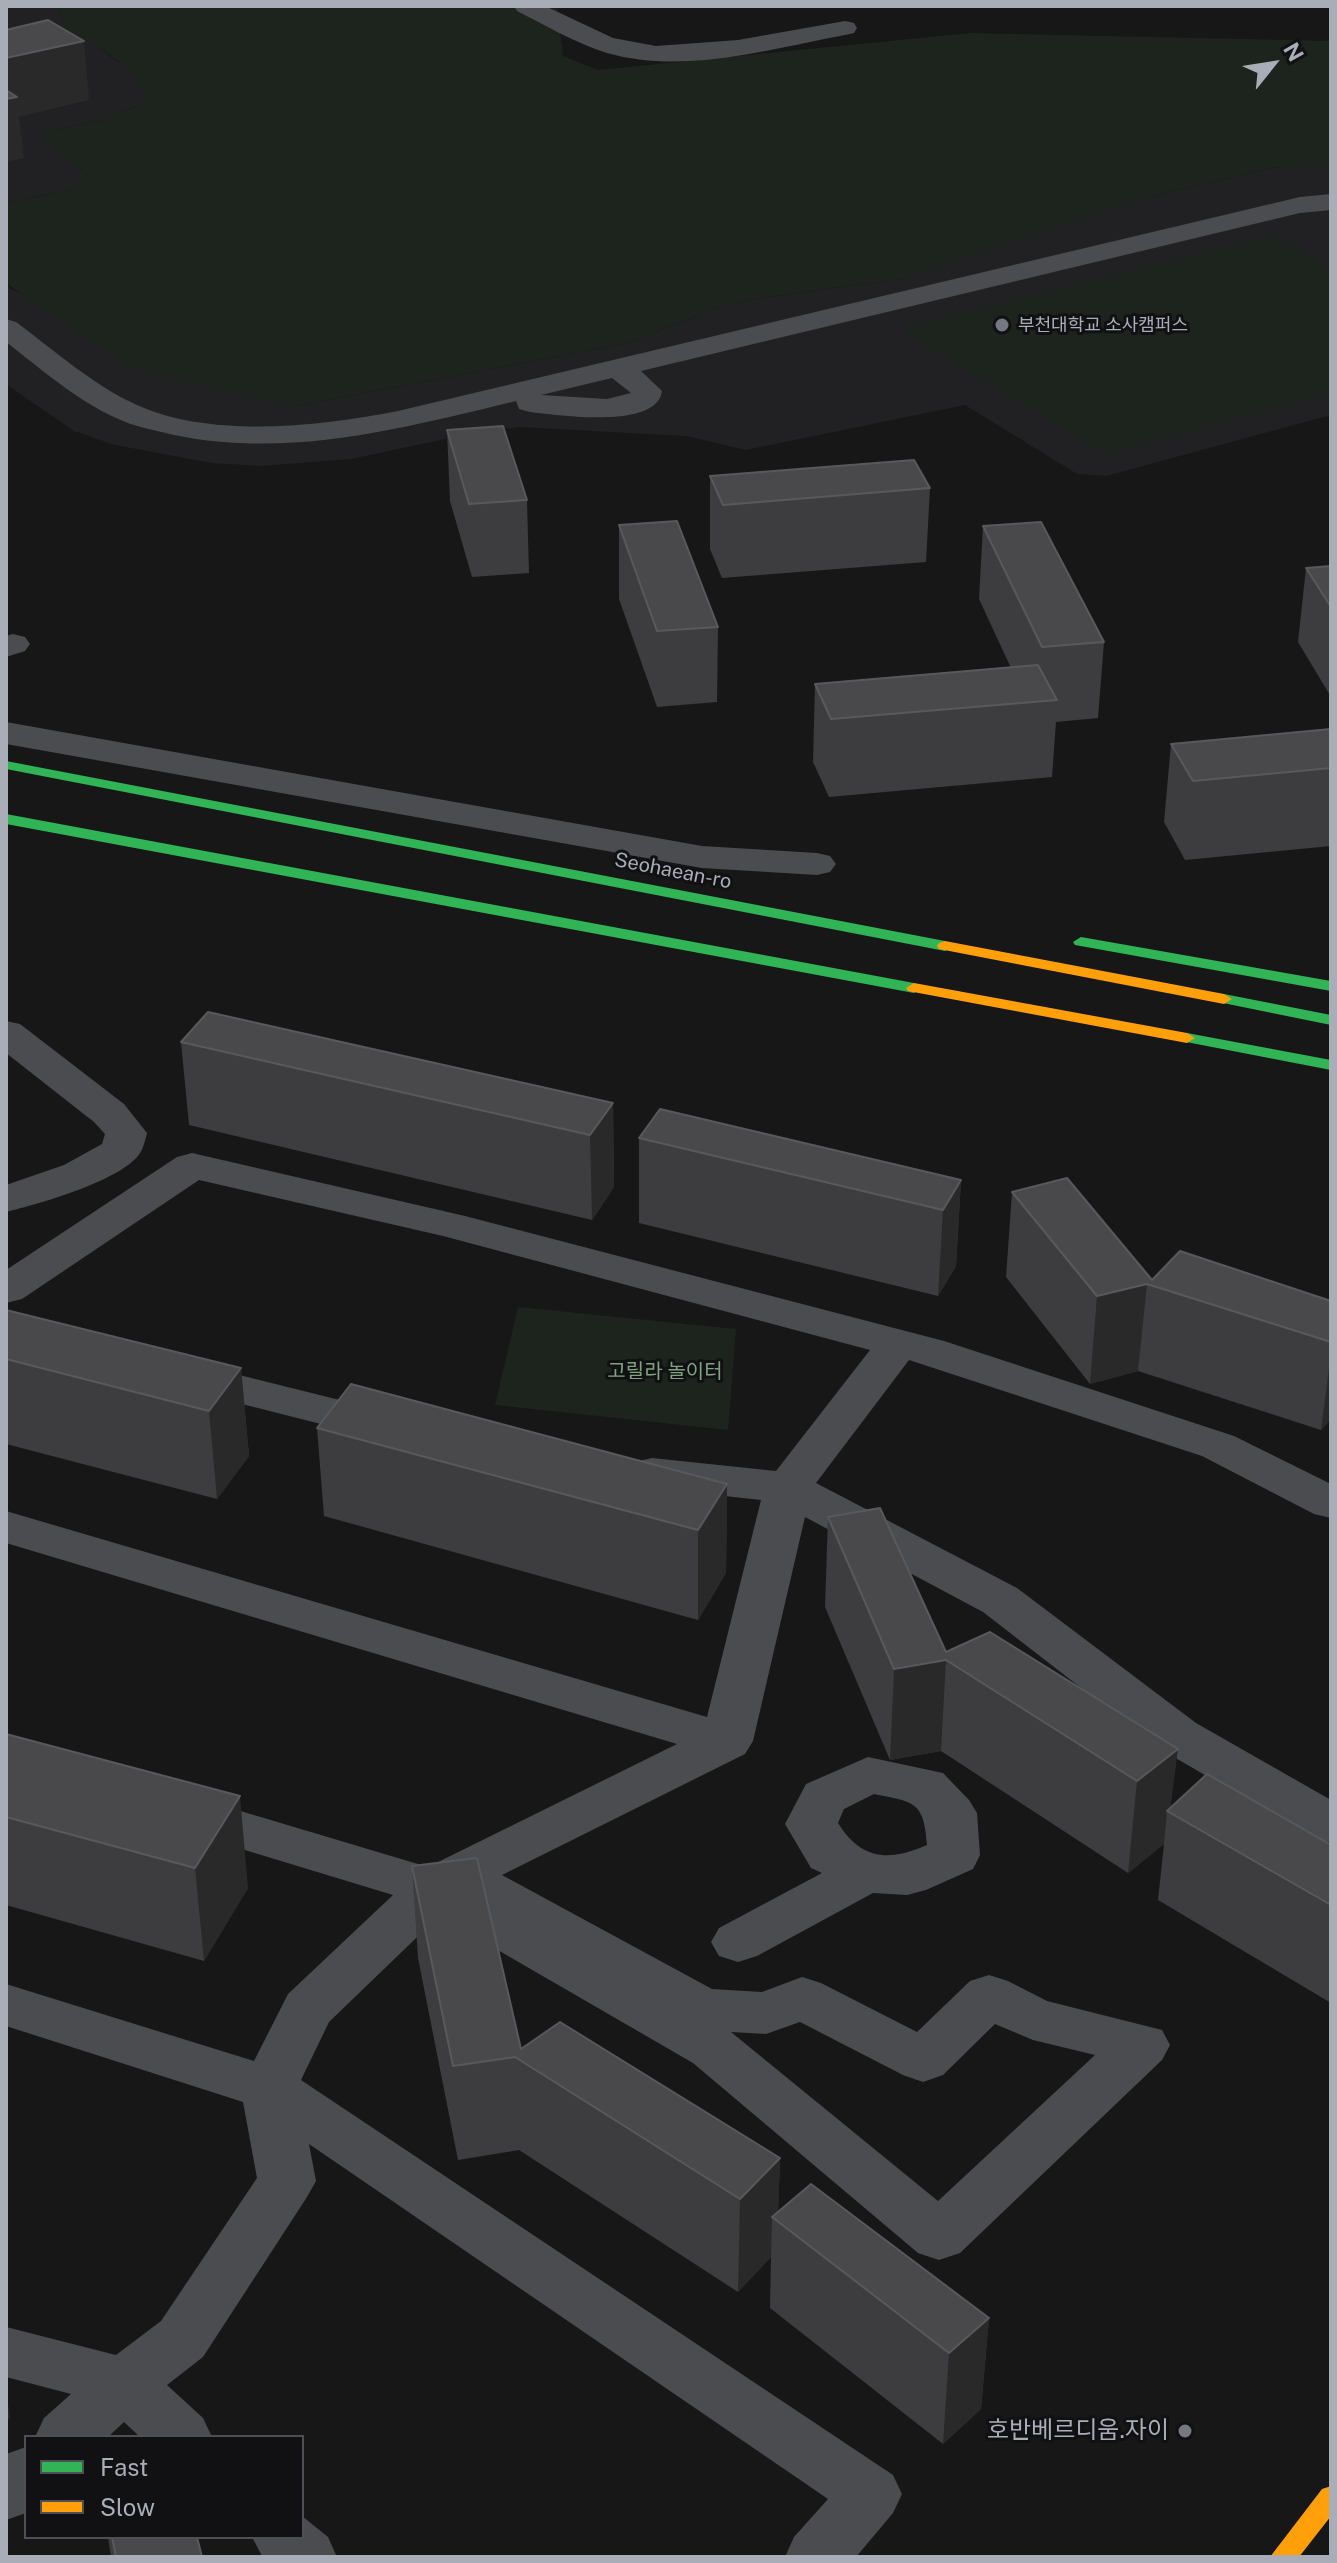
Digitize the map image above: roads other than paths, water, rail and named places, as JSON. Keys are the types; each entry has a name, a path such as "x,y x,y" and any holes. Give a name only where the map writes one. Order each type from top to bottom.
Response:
{"main road":[{"name":"Seohaean-ro","path":"6,765 1331,1020"},
{"path":"6,819 1331,1065"},
{"path":"405,842 747,889"},
{"path":"370,886 695,966"},
{"path":"1061,938 1331,986"},
{"path":"1283,2557 1331,2497"}],"street":[{"path":"526,6 595,40 643,52 708,49 845,28"},
{"path":"6,328 123,411 210,432 259,436 316,434 369,426 1300,205 1331,202"},
{"path":"483,399 616,408 641,401 647,396 647,391 618,368"},
{"path":"6,733 702,857 817,864"},
{"path":"6,1033 109,1113 126,1133 121,1150 100,1164 69,1180 6,1199"},
{"path":"6,1290 192,1166 450,1225 899,1343 1218,1446 1331,1503"},
{"path":"727,1741 788,1488 899,1343"},
{"path":"146,1365 425,1435"},
{"path":"613,1468 788,1488 1000,1600 1178,1736 1331,1824"},
{"path":"6,1527 727,1741"},
{"path":"68,2435 125,2383 182,2339 287,2181 269,2088 308,2009 450,1878 727,1741"},
{"path":"144,1801 450,1878 487,1893 703,2009 766,2013 802,1998 923,2060 989,1996 1033,2019 1142,2045 939,2236 713,2048 450,1878"},
{"path":"738,1942 866,1873"},
{"path":"6,2005 269,2088 871,2494 817,2557"},
{"path":"6,2352 125,2383 179,2435"},
{"path":"6,2493 24,2476"},
{"path":"286,2539 305,2557"}],"place":[{"name":"부천대학교 소사캠퍼스","path":"1002,325"},
{"name":"호반베르디움.자이","path":"1185,2431"}],"park label":[{"name":"고릴라 놀이터","path":"665,1372"}]}
